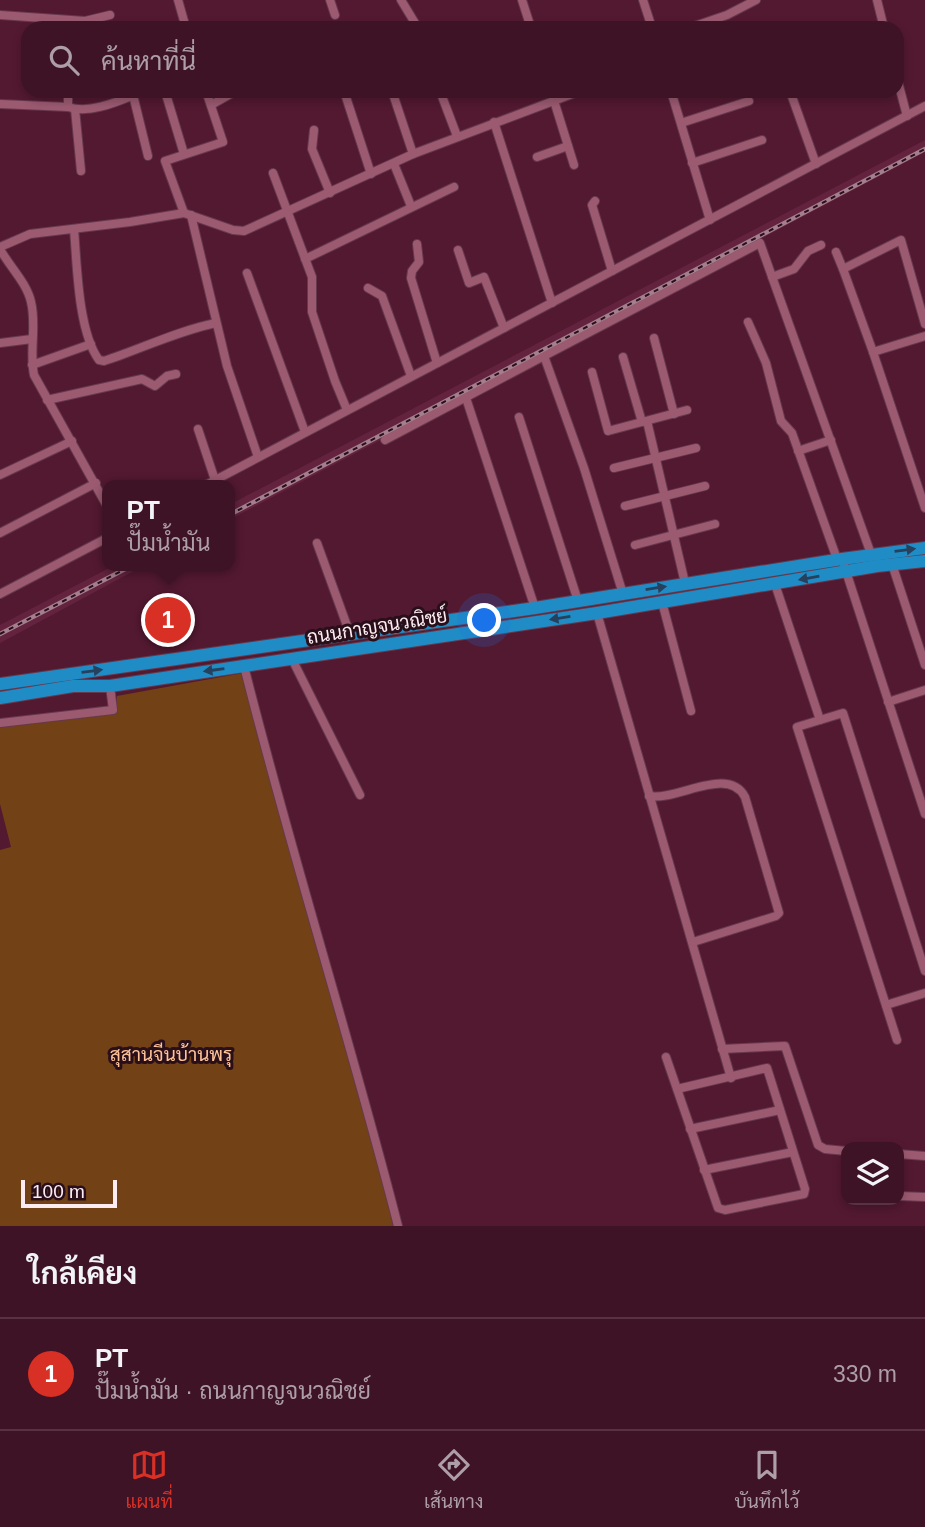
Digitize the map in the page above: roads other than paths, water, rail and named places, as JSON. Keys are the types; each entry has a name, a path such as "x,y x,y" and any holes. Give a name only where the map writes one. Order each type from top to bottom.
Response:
{"highway":[{"name":"ถนนกาญจนวณิชย์","path":"0,698 73,686 110,686 597,613 775,584 871,554 925,548"},
{"name":"ถนนกาญจนวณิชย์","path":"0,684 535,608 685,583 842,563 892,564 925,561"},
{"path":"49,676 51,690"}],"street":[{"path":"178,0 184,21"},
{"path":"330,0 335,15"},
{"path":"401,0 414,21"},
{"path":"522,0 529,21"},
{"path":"643,0 650,21"},
{"path":"709,21 756,0"},
{"path":"877,0 882,21"},
{"path":"0,15 42,21"},
{"path":"85,21 110,15"},
{"path":"70,98 81,171"},
{"path":"0,104 95,108 124,98"},
{"path":"134,98 148,156"},
{"path":"167,98 184,154"},
{"path":"208,98 223,142 165,161 188,214 227,366 258,457"},
{"path":"211,105 224,98"},
{"path":"346,98 371,174"},
{"path":"394,98 413,154"},
{"path":"443,98 457,136"},
{"path":"102,496 34,375 33,309 30,298 0,248 30,234 188,214 241,231 330,194 413,154 548,98"},
{"path":"553,98 574,165"},
{"path":"673,98 710,220"},
{"path":"793,98 817,164"},
{"path":"902,98 907,116"},
{"path":"681,123 749,102"},
{"path":"198,429 215,480 925,106"},
{"path":"494,122 552,303"},
{"path":"314,130 312,149 330,194"},
{"path":"692,163 762,140"},
{"path":"537,156 568,146"},
{"path":"394,164 411,206"},
{"path":"273,173 313,278 313,316 347,410"},
{"path":"304,259 454,187"},
{"path":"595,201 592,205 594,217 612,271"},
{"path":"74,229 82,310 97,358 104,361 175,337 188,329 216,323"},
{"path":"843,269 901,240 925,324"},
{"path":"385,440 760,243 871,554"},
{"path":"417,244 419,262 412,271 411,278 437,363"},
{"path":"772,277 794,269 808,251 821,244"},
{"path":"458,250 469,283 484,277 504,328"},
{"path":"836,252 873,352 925,508"},
{"path":"247,273 305,432"},
{"path":"368,288 382,296 411,376"},
{"path":"748,322 766,363 781,421 792,433 842,563 925,814"},
{"path":"873,352 925,336"},
{"path":"654,338 674,414"},
{"path":"0,343 32,339"},
{"path":"32,365 91,344"},
{"path":"544,356 584,468 623,593"},
{"path":"623,357 656,458 685,583"},
{"path":"592,372 608,431 687,410"},
{"path":"47,400 142,379 155,386 167,376 176,374"},
{"path":"466,397 535,608"},
{"path":"519,417 578,601"},
{"path":"798,451 831,440"},
{"path":"0,475 72,441"},
{"path":"614,468 696,449"},
{"path":"0,533 96,483"},
{"path":"625,506 705,486"},
{"path":"635,545 715,524"},
{"path":"0,594 102,541"},
{"path":"317,543 350,634"},
{"path":"892,564 925,666"},
{"path":"775,584 820,720"},
{"path":"662,602 691,711"},
{"path":"597,613 731,1078"},
{"path":"292,659 360,795"},
{"path":"244,666 280,807 398,1226"},
{"path":"0,723 113,710 110,686"},
{"path":"888,702 925,690"},
{"path":"897,1040 797,727 843,713 925,971"},
{"path":"649,796 662,797 724,783 736,786 745,797 779,913 693,942"},
{"path":"886,1005 925,993"},
{"path":"722,1049 785,1046 818,1145 825,1149 841,1151"},
{"path":"666,1057 716,1206 722,1210 802,1195 805,1189 767,1069 677,1089"},
{"path":"690,1129 780,1110"},
{"path":"704,1170 793,1152"},
{"path":"904,1154 925,1156"},
{"path":"904,1196 925,1197"}],"railway":[{"path":"235,512 925,149"},
{"path":"0,634 121,571"}],"place":[{"name":"PT","path":"168,620"}],"park label":[{"name":"สุสานจีนบ้านพรุ","path":"171,1054"}]}
